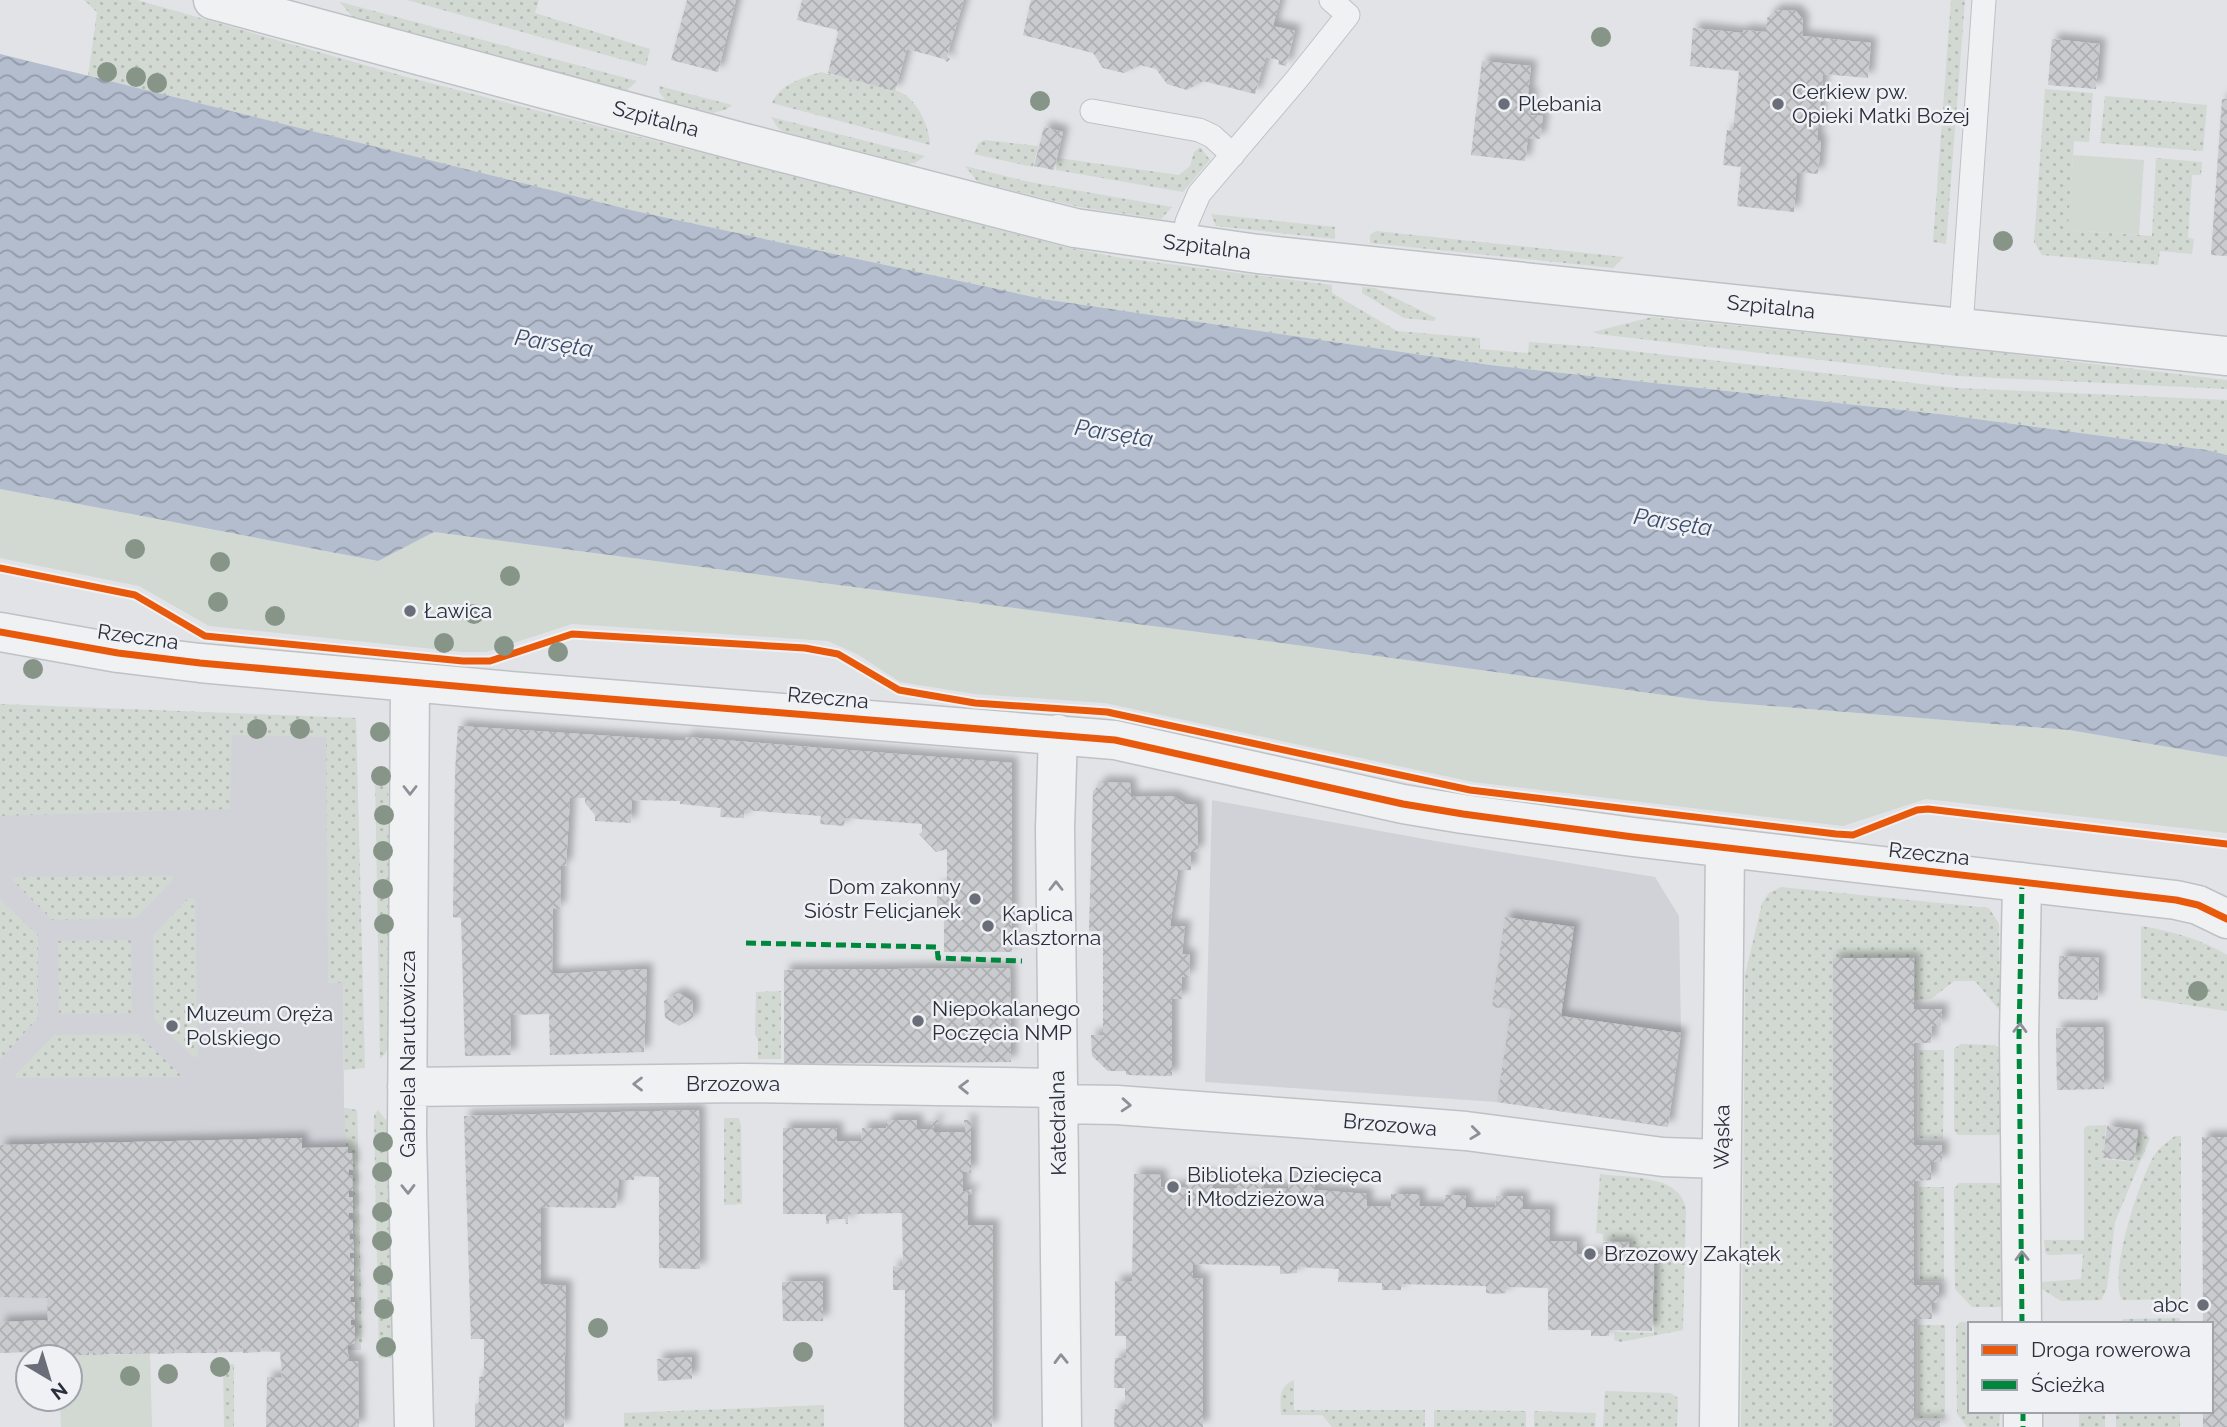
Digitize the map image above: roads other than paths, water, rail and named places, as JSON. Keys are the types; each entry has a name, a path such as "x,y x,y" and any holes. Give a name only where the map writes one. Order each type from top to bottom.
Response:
{"street":[{"name":"Szpitalna","path":"213,0 302,14 1075,228 1258,254 2227,356"},
{"name":"Rzeczna","path":"0,632 144,657 410,682 1115,740 1403,804 1463,814 1725,848 2175,900 2198,905 2227,919"},
{"name":"Gabriela Narutowicza","path":"410,682 407,1087 414,1427"},
{"name":"Katedralna","path":"1058,734 1055,829 1062,1427"},
{"name":"Wąska","path":"1720,1427 1725,848"},
{"path":"2022,882 2019,1037 2022,1322"},
{"name":"Brzozowa","path":"407,1087 743,1083 1058,1096 1131,1105 1415,1127 1663,1157 1721,1159"}],"lane":[{"path":"1961,327 1984,0"},
{"path":"1184,244 1187,222 1194,204 1347,5"},
{"path":"1092,111 1199,130 1212,136 1233,155"}],"water":[{"name":"Parsęta","path":"0,54 635,211 1043,299 1490,365 1939,414 2207,450 2227,455 2227,757 2069,730 1708,701 434,532 378,561 0,489"}],"place":[{"name":"Plebania","path":"1504,104"},
{"name":"Cerkiew pw. Opieki Matki Bożej","path":"1778,104"},
{"name":"Ławica","path":"410,611"},
{"name":"Dom zakonny Sióstr Felicjanek","path":"975,899"},
{"name":"Kaplica klasztorna","path":"988,926"},
{"name":"Niepokalanego Poczęcia NMP","path":"918,1021"},
{"name":"Muzeum Oręża Polskiego","path":"172,1026"},
{"name":"Biblioteka Dziecięca i Młodzieżowa","path":"1173,1187"},
{"name":"Brzozowy Zakątek","path":"1590,1254"},
{"name":"abc","path":"2203,1305"}]}
